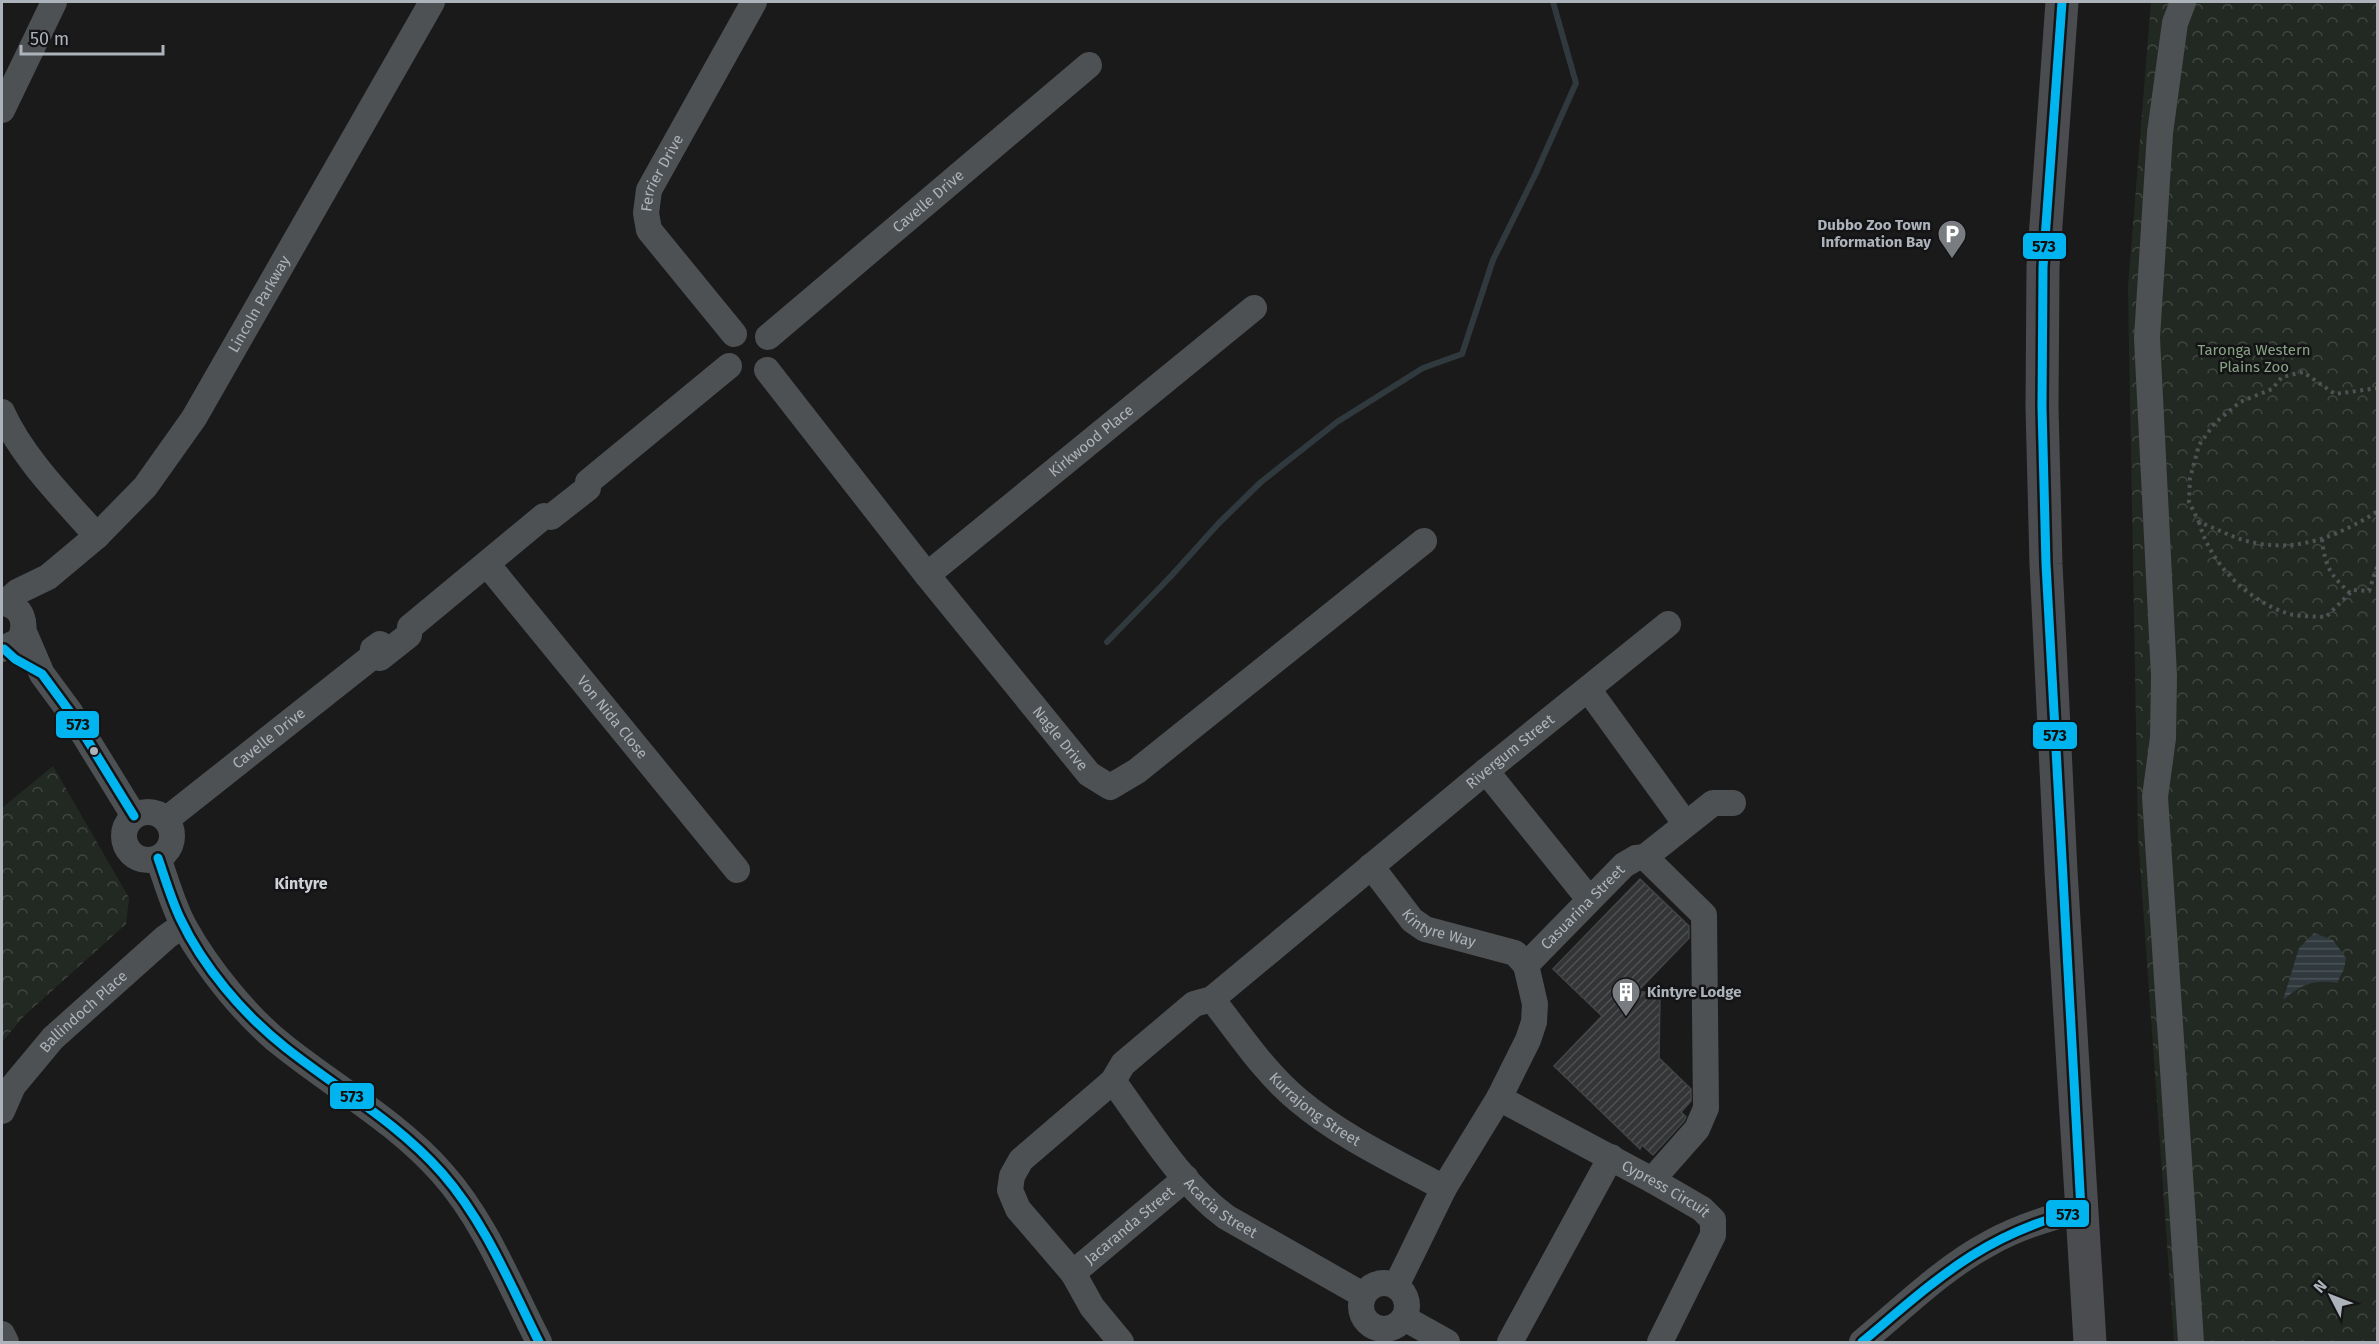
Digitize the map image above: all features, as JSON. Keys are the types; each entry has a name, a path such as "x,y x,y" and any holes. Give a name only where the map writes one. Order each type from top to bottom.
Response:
{"highway":[{"path":"2062,2 2043,267 2043,419 2047,586 2090,1342"}],"street":[{"path":"2,110 54,2"},
{"name":"Lincoln Parkway","path":"3,649 19,641 14,614 17,592 48,577 97,536 145,487 194,418 432,2"},
{"name":"Ferrier Drive","path":"734,334 649,230 646,213 649,190 754,2"},
{"path":"2182,2 2175,23 2160,133 2147,338 2164,676 2163,738 2155,797 2191,1342"},
{"name":"Cavelle Drive","path":"768,337 1089,65"},
{"name":"Kirkwood Place","path":"927,575 1254,308"},
{"path":"755,329 768,337 774,350 767,370 747,377 734,372 729,366 726,353 726,346 734,334 755,329"},
{"name":"Cavelle Drive","path":"167,819 373,656 373,649 403,625 410,627 544,516 551,517 588,488 588,482 729,366"},
{"name":"Nagle Drive","path":"767,370 927,575 1089,774 1110,787 1137,771 1424,541"},
{"path":"2,412 7,424 45,477 97,536"},
{"name":"Von Nida Close","path":"487,564 737,870"},
{"path":"14,614 42,674 70,712 134,816"},
{"name":"Rivergum Street","path":"1121,1342 1092,1307 1072,1273 1018,1209 1010,1190 1012,1176 1021,1160 1113,1082 1123,1064 1194,1004 1212,999 1486,771 1668,624"},
{"path":"3,649 15,659 42,674"},
{"path":"1588,689 1685,823"},
{"path":"1486,771 1589,898"},
{"name":"Casuarina Street","path":"1526,964 1624,865 1636,858 1645,857 1713,803 1733,803"},
{"path":"148,811 167,819 173,833 172,841 170,848 158,858 142,859 135,856 126,844 125,829 134,816 148,811"},
{"path":"1645,857 1704,915 1706,1108 1697,1129 1652,1180"},
{"path":"158,858 183,926 219,978 255,1021 284,1047 395,1129 442,1172 464,1199 539,1342"},
{"name":"Kintyre Way","path":"1364,874 1412,920 1425,929 1515,953 1526,964"},
{"name":"Ballindoch Place","path":"2,1111 14,1086 53,1038 166,937 183,926"},
{"path":"1396,1286 1444,1188 1499,1098 1527,1040 1534,1022 1535,1004 1526,964"},
{"name":"Kurrajong Street","path":"1212,999 1270,1073 1297,1099 1340,1132 1444,1188"},
{"name":"Acacia Street","path":"1113,1082 1186,1178 1213,1207 1226,1217 1363,1295"},
{"name":"Cypress Circuit","path":"1499,1098 1652,1180 1702,1209 1713,1220 1713,1235 1660,1342"},
{"path":"1510,1342 1611,1157"},
{"name":"Jacaranda Street","path":"1072,1273 1186,1178"},
{"path":"1862,1342 1944,1274 1990,1242 2058,1215 2081,1210"},
{"path":"1381,1282 1396,1286 1405,1297 1407,1311 1404,1318 1393,1327 1379,1329 1368,1335 1360,1302 1363,1295 1367,1289 1381,1282"},
{"path":"1404,1318 1448,1342"},
{"path":"2,1334 6,1342"}],"path":[{"path":"2378,388 2335,394 2303,372 2283,377 2272,389 2240,402 2215,423 2199,445 2190,478 2189,502 2199,522 2204,540 2226,572 2257,600 2291,615 2326,617 2353,590 2369,591 2378,564"},
{"path":"2199,522 2238,538 2283,547 2322,539 2348,530 2378,511"},
{"path":"2322,539 2324,560 2334,579 2350,593"}],"green space":[{"name":"Taronga Western Plains Zoo","path":"2151,2 2377,2 2377,1342 2174,1342 2138,835 2128,287"},
{"path":"53,766 129,898 126,924 24,1016 2,1042 2,808"}],"shaded area":[{"path":"2314,933 2333,940 2346,958 2344,969 2337,983 2307,984 2283,1000 2299,948"}],"building":[{"name":"Kintyre Lodge","path":"1640,879 1689,926 1689,938 1637,992 1660,992 1659,1058 1691,1089 1691,1101 1681,1112 1686,1117 1684,1121 1653,1155 1642,1145 1640,1149 1554,1066 1602,1016 1553,969"}],"waterway":[{"path":"1107,642 1219,523 1261,482 1337,422 1423,368 1462,354 1493,260 1536,173 1576,83 1553,2"}],"transit line":[{"name":"573","path":"1862,1342 1963,1261 2016,1232 2081,1210 2046,564 2042,407 2043,267 2062,2"},
{"name":"573","path":"4,649 15,659 42,674 70,712 134,816"},
{"name":"573","path":"158,858 189,936 212,972 240,1005 286,1048 406,1138 425,1155 457,1192 496,1254 539,1342"}],"place":[{"name":"Dubbo Zoo Town Information Bay","path":"1952,260"},
{"name":"Kintyre Lodge","path":"1626,1018"}],"district":[{"name":"Kintyre","path":"301,883"}]}
